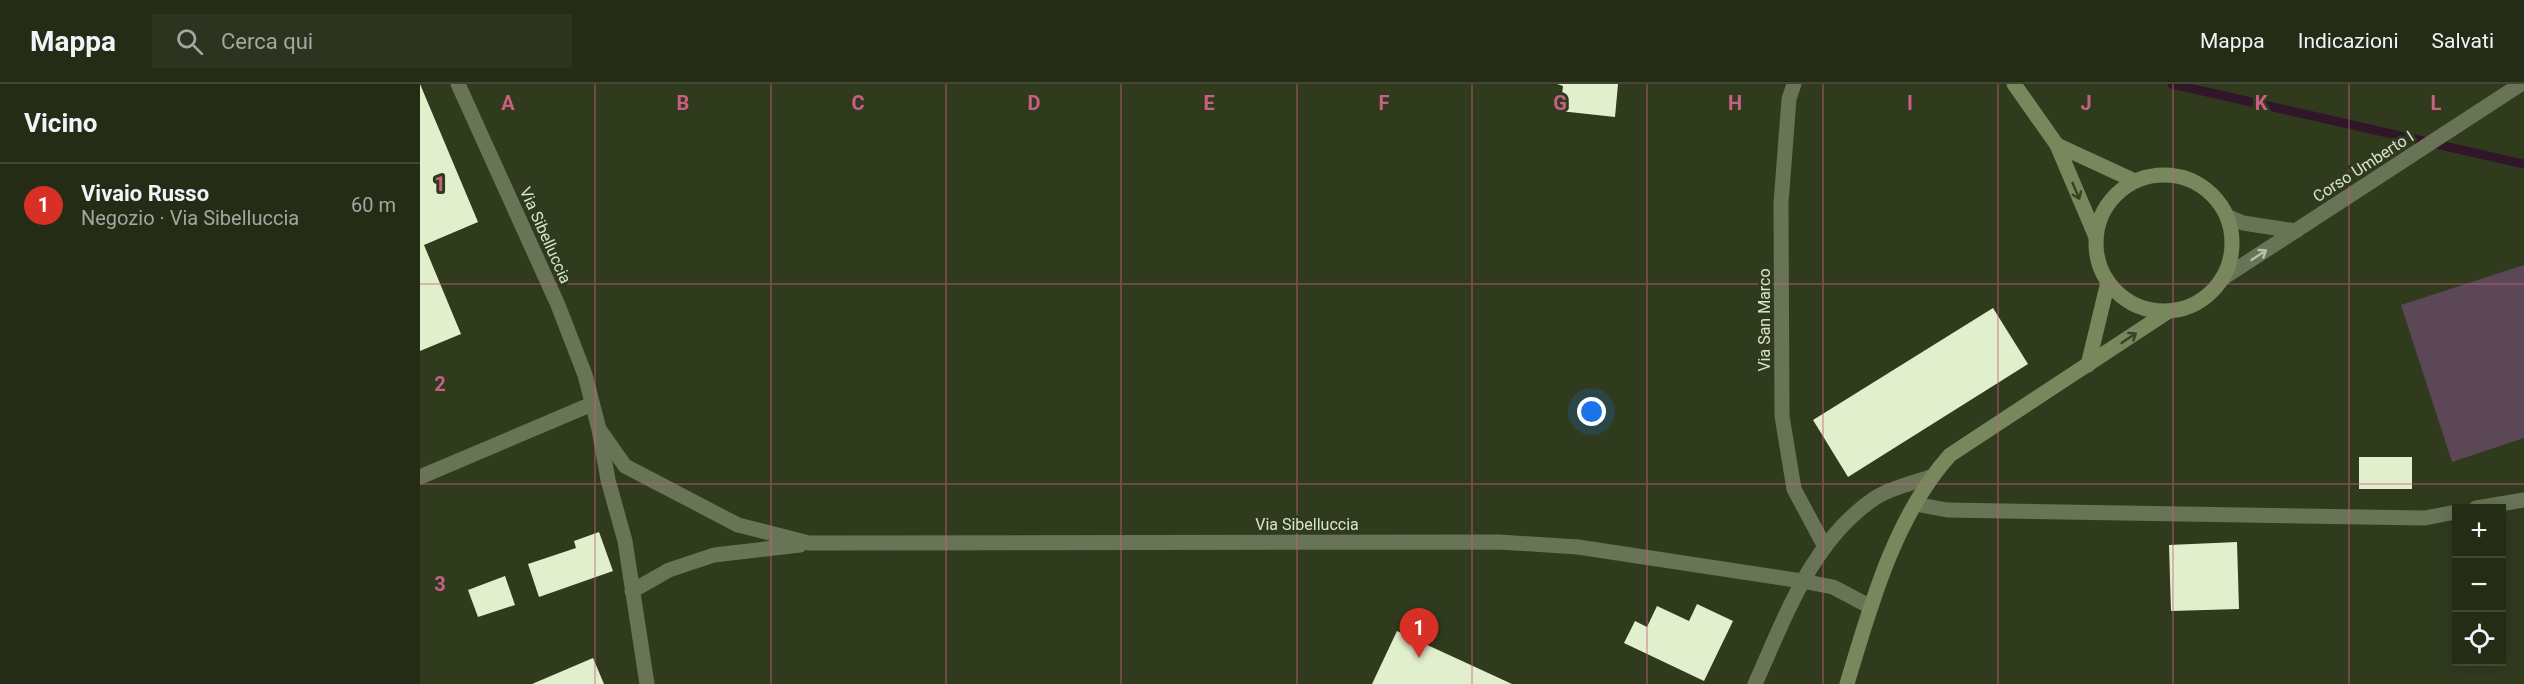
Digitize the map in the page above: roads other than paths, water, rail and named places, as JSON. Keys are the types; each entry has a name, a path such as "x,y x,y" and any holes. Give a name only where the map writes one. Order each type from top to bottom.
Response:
{"main road":[{"path":"2014,84 2056,145 2096,237 2098,260 2108,282 2125,298 2146,309 2169,310 2191,306 2209,295 2223,278 2231,258 2233,237 2227,216 2216,198 2199,184 2179,176 2157,175 2135,181 2116,195 2102,214 2096,237"},
{"path":"2056,145 2135,181"},
{"path":"2088,366 2108,282"},
{"path":"1847,684 1871,607 1915,504 1930,477 1950,455 2088,366 2169,310"}],"street":[{"name":"Via Sibelluccia","path":"458,84 558,305 585,375 599,429 608,480 625,541 647,684"},
{"name":"Via San Marco","path":"1794,84 1789,99 1781,203 1782,416 1794,489 1825,547"},
{"name":"Corso Umberto I","path":"2223,278 2515,88"},
{"path":"2227,216 2243,223 2296,231"},
{"path":"420,477 592,404"},
{"name":"Via Sibelluccia","path":"599,429 625,466 738,525 809,543"},
{"path":"1755,684 1802,581 1836,532 1876,498 1930,477"},
{"path":"2500,504 2524,500"},
{"path":"1915,504 1947,510 2401,518 2425,518 2452,513"},
{"name":"Via Sibelluccia","path":"632,591 669,570 714,555 809,543 1498,542 1578,547 1802,581 1833,587 1871,607"}],"waterway":[{"path":"2172,84 2524,164"}],"place":[{"name":"Vivaio Russo","path":"1419,658"}]}
